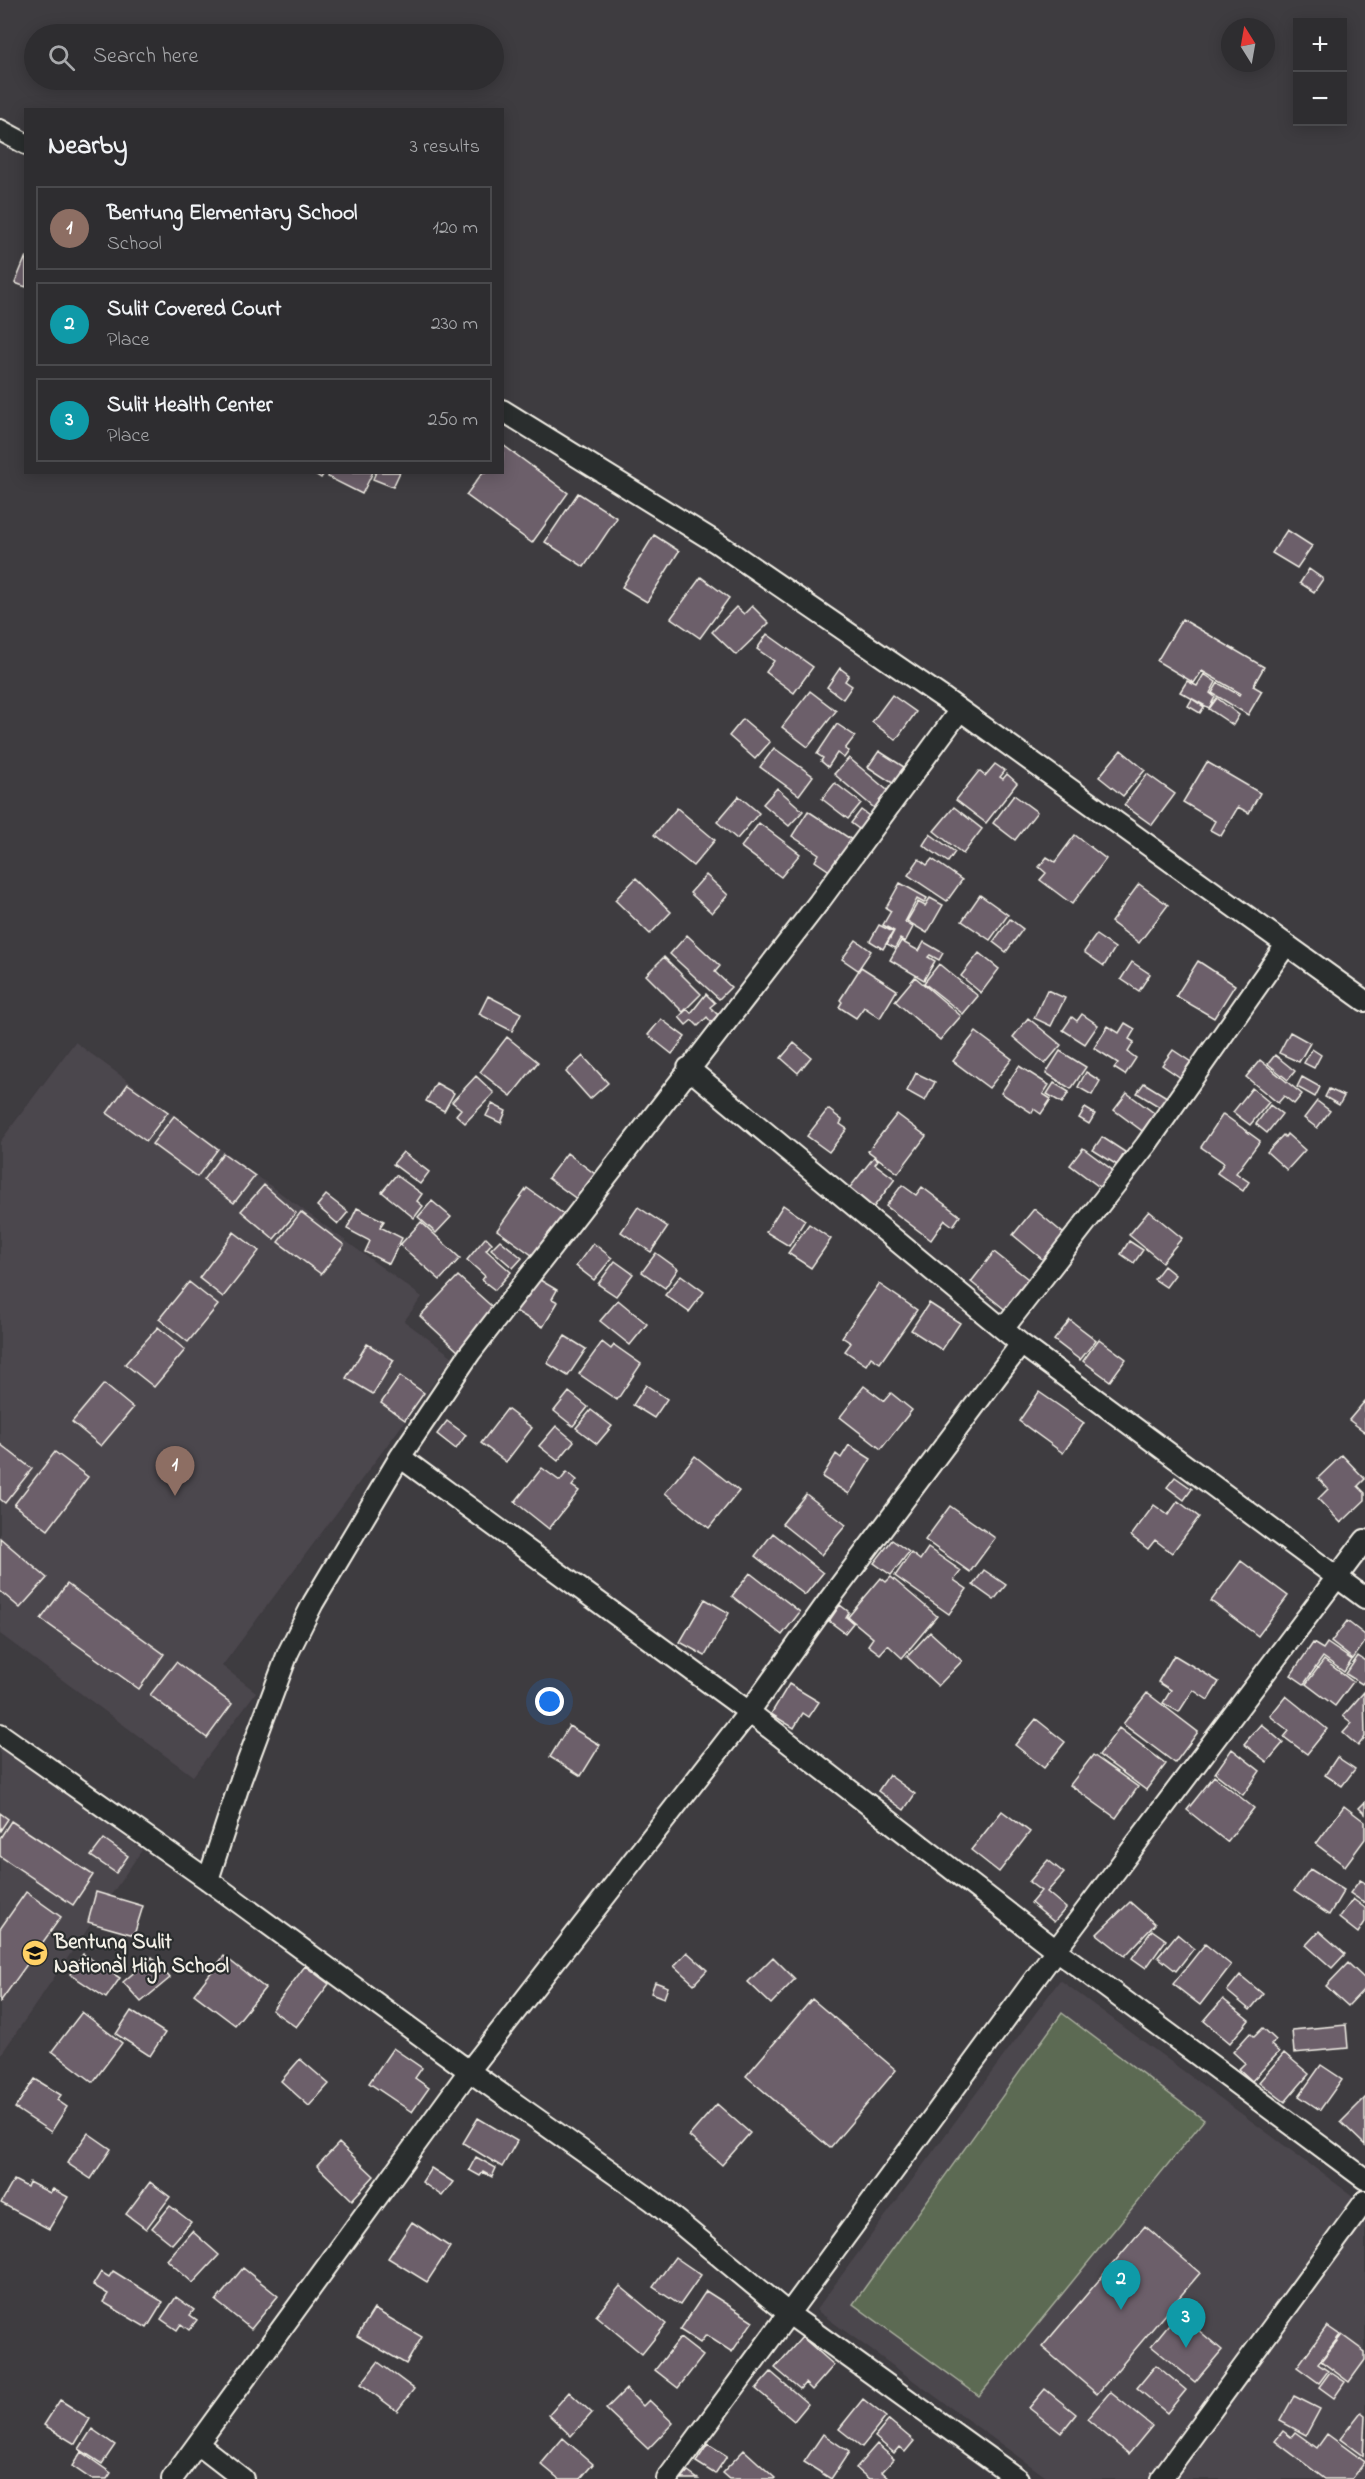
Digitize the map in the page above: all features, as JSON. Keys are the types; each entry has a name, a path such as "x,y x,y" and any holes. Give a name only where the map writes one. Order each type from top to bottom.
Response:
{"street":[{"path":"0,130 24,143"},
{"path":"504,411 717,543 960,710 1365,1001"},
{"path":"208,1880 241,1779 288,1653 313,1603 400,1457 470,1353 688,1068 819,902 960,710"},
{"path":"1003,1329 1146,1145 1286,945"},
{"path":"688,1068 1021,1344 1365,1598"},
{"path":"172,2479 199,2445 469,2071 749,1712 829,1600 1021,1344"},
{"path":"400,1457 749,1712 1056,1950 1365,2179"},
{"path":"667,2479 1056,1950 1365,1540"},
{"path":"0,1734 208,1880 469,2071 653,2201 789,2314 1018,2479"},
{"path":"1161,2479 1365,2201"},
{"path":"199,2445 243,2479"}],"shaded area":[{"path":"75,1042 422,1297 404,1321 453,1357 222,1666 256,1692 193,1776 0,1634 0,1142"},
{"name":"Bentung Sulit National High School","path":"0,1743 142,1850 0,2056"},
{"path":"1060,1980 1365,2205 1365,2479 1049,2479 816,2310"}],"green space":[{"path":"1062,2013 1204,2120 979,2396 853,2304"}],"building":[{"path":"24,261 24,286 15,283"},
{"path":"504,446 568,493 532,543 466,495 482,474 504,474"},
{"path":"329,474 372,474 362,494 328,477"},
{"path":"375,474 399,474 393,487 373,479"},
{"path":"578,493 617,518 584,567 545,542"},
{"path":"1287,530 1312,546 1297,568 1272,553"},
{"path":"654,535 679,551 647,602 622,587"},
{"path":"1309,569 1323,579 1314,592 1300,583"},
{"path":"701,577 729,598 700,638 671,618"},
{"path":"752,606 769,623 736,655 712,632 736,607 744,614"},
{"path":"1182,619 1264,667 1253,686 1262,691 1248,715 1212,693 1218,683 1239,695 1240,693 1202,671 1194,683 1157,661"},
{"path":"767,634 813,667 794,693 766,672 774,661 757,649"},
{"path":"840,668 849,675 845,681 852,686 843,699 827,687"},
{"path":"1204,674 1216,682 1210,693 1215,697 1209,708 1180,692 1187,681 1197,686"},
{"path":"810,691 836,711 808,747 782,727"},
{"path":"892,695 916,712 896,740 872,722"},
{"path":"1217,698 1239,715 1233,725 1209,709"},
{"path":"1192,699 1204,707 1200,713 1188,706"},
{"path":"743,719 770,742 755,759 729,736"},
{"path":"837,724 855,736 845,749 849,751 844,758 837,753 828,767 821,761 823,758 817,754"},
{"path":"774,748 813,776 799,795 760,767"},
{"path":"1121,750 1145,770 1123,796 1099,777"},
{"path":"879,751 904,767 900,772 908,778 900,788 868,767"},
{"path":"849,758 893,795 879,812 834,774"},
{"path":"1207,762 1260,793 1249,813 1238,807 1221,836 1210,830 1215,821 1183,802"},
{"path":"995,764 1005,771 1000,777 1003,779 1007,774 1017,783 986,823 956,800 979,771 985,776"},
{"path":"1147,774 1175,794 1152,825 1124,805"},
{"path":"835,783 861,803 848,819 822,799"},
{"path":"777,788 803,811 789,826 763,804"},
{"path":"1014,795 1037,812 1015,840 993,823"},
{"path":"739,796 759,813 737,839 717,822"},
{"path":"954,807 982,829 963,854 934,831"},
{"path":"677,808 715,840 693,866 654,835"},
{"path":"861,810 873,819 863,832 851,823"},
{"path":"808,811 855,842 834,874 815,861 819,854 792,836"},
{"path":"759,823 800,854 781,877 741,847"},
{"path":"930,834 955,852 948,862 923,845"},
{"path":"1075,835 1106,859 1072,904 1040,880 1046,873 1039,867 1047,857 1055,862"},
{"path":"919,859 927,865 932,859 962,880 947,901 908,875"},
{"path":"706,875 728,895 712,913 690,893"},
{"path":"636,878 671,912 650,934 615,900"},
{"path":"900,883 927,898 924,903 917,899 905,922 913,927 905,942 900,939 895,948 887,944 894,931 883,925 891,911 886,908"},
{"path":"1139,884 1168,905 1139,943 1111,922"},
{"path":"980,895 1008,915 990,940 962,921"},
{"path":"930,898 943,905 927,933 907,921 918,902 925,906"},
{"path":"1010,919 1023,929 1006,952 993,942"},
{"path":"879,925 893,932 883,949 870,941"},
{"path":"687,935 720,966 715,972 731,987 719,999 670,954"},
{"path":"1096,935 1115,948 1104,966 1084,952"},
{"path":"856,940 871,951 858,970 842,959"},
{"path":"901,941 919,951 924,942 943,953 939,960 930,955 928,957 935,961 924,980 890,960"},
{"path":"979,953 999,969 981,993 961,976"},
{"path":"664,957 701,994 683,1012 646,975"},
{"path":"1198,961 1235,985 1214,1018 1176,996"},
{"path":"1132,962 1150,974 1139,991 1121,979"},
{"path":"939,964 978,996 963,1014 924,983"},
{"path":"861,967 897,990 880,1018 864,1007 856,1018 839,1007 842,1002 840,1000"},
{"path":"915,977 961,1016 940,1040 895,1001"},
{"path":"1047,990 1065,998 1051,1026 1034,1018"},
{"path":"706,994 715,1003 710,1007 718,1015 711,1022 707,1017 698,1026 692,1020 686,1025 679,1017 687,1009 691,1013"},
{"path":"488,996 521,1013 512,1031 479,1014"},
{"path":"1082,1014 1098,1025 1085,1044 1063,1030 1072,1017 1077,1021"},
{"path":"1028,1018 1061,1045 1045,1064 1013,1037"},
{"path":"661,1019 685,1037 672,1054 648,1035"},
{"path":"1125,1023 1135,1029 1129,1039 1134,1042 1128,1052 1136,1058 1125,1075 1114,1068 1118,1063 1094,1048 1108,1026 1119,1033"},
{"path":"976,1032 1012,1059 989,1088 953,1061"},
{"path":"1290,1032 1310,1043 1299,1062 1279,1053"},
{"path":"507,1037 538,1062 511,1096 480,1072"},
{"path":"794,1043 811,1057 798,1073 781,1058"},
{"path":"1312,1049 1321,1055 1314,1068 1304,1063"},
{"path":"1173,1050 1191,1062 1181,1078 1162,1065"},
{"path":"1060,1051 1086,1067 1071,1089 1046,1073"},
{"path":"1275,1055 1295,1071 1288,1080 1268,1064"},
{"path":"583,1056 608,1083 590,1099 566,1072"},
{"path":"1260,1060 1302,1094 1294,1104 1284,1096 1278,1103 1246,1077"},
{"path":"1019,1066 1049,1085 1043,1094 1051,1099 1041,1114 1034,1109 1032,1113 1001,1093"},
{"path":"1086,1072 1100,1081 1092,1095 1078,1087"},
{"path":"916,1073 935,1082 925,1101 907,1091"},
{"path":"476,1076 494,1093 465,1123 456,1115 461,1109 452,1102"},
{"path":"1302,1077 1320,1087 1315,1097 1297,1087"},
{"path":"436,1083 454,1093 444,1111 426,1101"},
{"path":"1054,1083 1069,1092 1062,1103 1047,1094"},
{"path":"1144,1083 1170,1099 1163,1109 1137,1093"},
{"path":"128,1084 168,1112 146,1141 107,1113"},
{"path":"1252,1088 1269,1102 1250,1125 1233,1112"},
{"path":"1329,1089 1344,1096 1339,1105 1325,1097"},
{"path":"1127,1093 1158,1116 1145,1133 1114,1110"},
{"path":"1317,1101 1330,1111 1317,1128 1304,1118"},
{"path":"492,1104 506,1111 501,1123 486,1116"},
{"path":"1270,1105 1282,1114 1267,1133 1256,1124"},
{"path":"1085,1108 1095,1114 1089,1124 1079,1118"},
{"path":"828,1109 842,1120 840,1124 847,1129 829,1152 807,1136"},
{"path":"897,1114 926,1136 898,1173 868,1151"},
{"path":"1223,1114 1260,1141 1236,1173 1249,1182 1243,1191 1217,1173 1224,1163 1201,1147"},
{"path":"174,1116 218,1149 197,1177 152,1144"},
{"path":"1287,1134 1305,1150 1287,1170 1267,1152 1283,1135 1285,1137"},
{"path":"1102,1137 1125,1152 1117,1165 1093,1150"},
{"path":"1083,1148 1115,1172 1102,1189 1070,1165"},
{"path":"403,1152 429,1172 420,1184 393,1164"},
{"path":"223,1153 255,1176 234,1203 203,1180"},
{"path":"567,1153 599,1177 581,1202 548,1178"},
{"path":"874,1157 878,1160 875,1164 895,1179 873,1208 859,1197 843,1196"},
{"path":"396,1175 422,1194 417,1201 423,1206 414,1218 382,1192"},
{"path":"264,1185 296,1213 274,1239 241,1211"},
{"path":"902,1185 916,1195 922,1187 960,1216 953,1226 945,1220 931,1240 886,1206"},
{"path":"527,1188 566,1216 536,1258 497,1230"},
{"path":"326,1195 348,1212 338,1224 317,1206"},
{"path":"432,1201 451,1217 436,1233 418,1217"},
{"path":"783,1205 805,1220 789,1246 766,1232"},
{"path":"638,1207 668,1227 651,1252 621,1232"},
{"path":"357,1208 384,1221 380,1227 402,1238 389,1264 365,1252 370,1241 347,1229"},
{"path":"1034,1209 1069,1238 1048,1264 1013,1235"},
{"path":"1149,1211 1182,1238 1162,1262 1129,1235"},
{"path":"301,1212 344,1245 321,1274 278,1242"},
{"path":"421,1222 460,1258 440,1280 400,1245"},
{"path":"809,1224 831,1239 811,1268 788,1253"},
{"path":"234,1232 259,1251 223,1297 199,1278"},
{"path":"486,1237 492,1243 486,1250 511,1272 495,1290 482,1280 485,1276 467,1260"},
{"path":"500,1240 522,1258 513,1268 491,1249"},
{"path":"1129,1241 1143,1250 1134,1263 1121,1254"},
{"path":"593,1243 612,1258 594,1280 576,1266"},
{"path":"994,1252 1032,1282 1008,1312 971,1282"},
{"path":"656,1253 678,1269 665,1288 642,1272"},
{"path":"615,1261 633,1274 616,1296 598,1284"},
{"path":"1164,1266 1175,1275 1166,1287 1154,1279"},
{"path":"681,1275 704,1292 689,1312 665,1295"},
{"path":"458,1276 498,1312 459,1352 420,1316"},
{"path":"535,1277 557,1290 552,1299 558,1302 543,1327 512,1309"},
{"path":"189,1282 218,1305 188,1342 159,1319"},
{"path":"879,1284 917,1310 880,1363 871,1357 866,1365 845,1351 851,1343 842,1337"},
{"path":"618,1300 647,1324 630,1345 600,1321"},
{"path":"929,1303 960,1323 942,1350 911,1330"},
{"path":"1070,1320 1096,1340 1080,1360 1054,1340"},
{"path":"158,1327 185,1350 154,1387 125,1364"},
{"path":"565,1336 586,1349 568,1376 547,1363"},
{"path":"1099,1339 1126,1359 1110,1381 1083,1361"},
{"path":"602,1342 611,1349 614,1345 641,1364 617,1400 579,1374"},
{"path":"367,1344 394,1360 373,1394 346,1378"},
{"path":"400,1376 424,1393 405,1420 381,1403"},
{"path":"104,1384 133,1408 101,1446 72,1422"},
{"path":"646,1385 667,1399 654,1418 633,1405"},
{"path":"864,1386 884,1401 891,1393 912,1410 881,1449 840,1417"},
{"path":"569,1392 588,1407 573,1426 554,1411"},
{"path":"1039,1392 1084,1423 1063,1453 1019,1421"},
{"path":"1365,1401 1365,1432 1349,1420"},
{"path":"507,1409 532,1428 506,1462 481,1443"},
{"path":"591,1410 612,1426 597,1444 576,1428"},
{"path":"447,1421 466,1435 456,1449 437,1434"},
{"path":"556,1426 574,1441 558,1461 539,1446"},
{"path":"0,1444 32,1469 5,1503 0,1499"},
{"path":"849,1445 871,1459 849,1494 822,1477 836,1454 841,1458"},
{"path":"55,1452 88,1477 48,1530 14,1505"},
{"path":"1342,1455 1365,1479 1358,1486 1365,1493 1365,1500 1341,1523 1318,1499 1328,1489 1318,1478"},
{"path":"695,1456 739,1491 709,1528 665,1493"},
{"path":"542,1468 560,1481 567,1472 577,1480 572,1486 579,1491 549,1529 515,1502"},
{"path":"1175,1477 1192,1489 1184,1500 1167,1487"},
{"path":"806,1494 846,1525 821,1555 782,1524"},
{"path":"1178,1501 1199,1517 1172,1553 1155,1540 1148,1549 1131,1536 1154,1505 1168,1515"},
{"path":"950,1506 995,1538 970,1572 925,1540"},
{"path":"773,1533 823,1573 805,1595 755,1556"},
{"path":"0,1538 47,1578 20,1608 0,1591"},
{"path":"892,1540 909,1552 891,1575 874,1563"},
{"path":"928,1548 961,1571 954,1580 967,1589 949,1614 895,1576 911,1553 920,1560"},
{"path":"1241,1561 1288,1596 1258,1636 1211,1601"},
{"path":"984,1570 1006,1585 994,1600 973,1585"},
{"path":"750,1573 800,1612 782,1635 732,1596"},
{"path":"891,1577 937,1616 902,1658 888,1645 880,1654 868,1645 873,1638 848,1617 881,1578 886,1582"},
{"path":"67,1584 164,1654 139,1689 41,1619"},
{"path":"705,1599 729,1613 705,1656 680,1642"},
{"path":"840,1605 849,1612 846,1617 853,1623 845,1633 829,1621"},
{"path":"1347,1621 1365,1635 1365,1642 1353,1659 1331,1642"},
{"path":"930,1632 962,1661 938,1686 907,1657"},
{"path":"1313,1643 1323,1649 1327,1643 1352,1660 1344,1672 1323,1657 1304,1684 1291,1675"},
{"path":"1174,1655 1219,1682 1208,1700 1193,1690 1179,1712 1163,1703 1171,1690 1158,1682"},
{"path":"1358,1656 1365,1661 1365,1680 1362,1684 1346,1674"},
{"path":"1324,1660 1353,1682 1335,1706 1306,1684"},
{"path":"176,1662 232,1704 207,1738 150,1695"},
{"path":"789,1684 819,1702 809,1717 803,1713 794,1728 771,1714"},
{"path":"1364,1692 1365,1737 1358,1746 1343,1733 1352,1723 1343,1716"},
{"path":"1147,1693 1198,1732 1175,1763 1123,1724"},
{"path":"1286,1696 1327,1729 1307,1754 1284,1737 1289,1731 1270,1716"},
{"path":"1036,1719 1065,1742 1044,1768 1015,1745"},
{"path":"1261,1724 1283,1743 1267,1762 1244,1744"},
{"path":"569,1726 600,1745 581,1776 550,1757"},
{"path":"1119,1728 1166,1764 1146,1790 1099,1755"},
{"path":"1232,1749 1260,1771 1243,1795 1215,1773"},
{"path":"1093,1755 1138,1787 1116,1818 1070,1785"},
{"path":"1337,1757 1355,1769 1342,1786 1325,1775"},
{"path":"889,1775 915,1794 904,1810 878,1791"},
{"path":"1214,1776 1254,1808 1227,1842 1187,1810"},
{"path":"1365,1802 1365,1814 1359,1808"},
{"path":"1344,1806 1365,1822 1365,1839 1345,1866 1316,1844"},
{"path":"1002,1811 1030,1832 999,1872 971,1850"},
{"path":"0,1813 8,1819 0,1831"},
{"path":"11,1821 93,1875 73,1905 0,1856 0,1838"},
{"path":"104,1839 128,1856 116,1873 91,1856"},
{"path":"1048,1860 1064,1873 1047,1892 1066,1908 1054,1922 1031,1903 1041,1891 1029,1882"},
{"path":"1310,1869 1344,1890 1329,1915 1294,1891"},
{"path":"1360,1880 1365,1883 1365,1903 1350,1893"},
{"path":"26,1892 61,1917 0,2002 0,1929"},
{"path":"96,1892 143,1906 134,1935 88,1922"},
{"path":"1353,1899 1365,1908 1365,1922 1358,1933 1339,1918"},
{"path":"1130,1902 1155,1924 1125,1956 1097,1934"},
{"path":"1152,1930 1166,1940 1146,1968 1132,1958"},
{"path":"1319,1931 1345,1954 1332,1968 1306,1945"},
{"path":"1177,1934 1194,1948 1176,1971 1158,1957"},
{"path":"1205,1944 1231,1965 1200,2005 1173,1984"},
{"path":"687,1952 707,1970 694,1984 674,1966"},
{"path":"83,1954 120,1978 106,1998 70,1974"},
{"path":"224,1956 265,1988 235,2025 194,1994"},
{"path":"152,1957 170,1978 141,2002 123,1982"},
{"path":"773,1957 795,1979 771,2004 748,1982"},
{"path":"1348,1963 1365,1979 1365,1988 1348,2006 1326,1986"},
{"path":"305,1966 329,1984 296,2027 272,2010"},
{"path":"1240,1975 1263,1994 1250,2010 1227,1991"},
{"path":"655,1982 668,1987 664,1998 651,1993"},
{"path":"812,1999 896,2070 830,2148 746,2076"},
{"path":"1223,1999 1249,2020 1230,2043 1204,2021"},
{"path":"131,2011 165,2033 150,2056 116,2034"},
{"path":"82,2012 122,2043 93,2082 52,2051"},
{"path":"1346,2025 1348,2048 1294,2053 1292,2030"},
{"path":"1263,2028 1276,2040 1271,2045 1279,2052 1252,2081 1239,2069 1245,2063 1233,2052 1250,2033 1254,2037"},
{"path":"393,2048 422,2068 415,2078 429,2088 412,2112 369,2083"},
{"path":"1284,2053 1309,2074 1285,2102 1259,2082"},
{"path":"300,2059 329,2084 309,2106 281,2081"},
{"path":"1321,2065 1342,2079 1320,2110 1299,2096"},
{"path":"35,2079 61,2095 57,2100 67,2107 51,2132 15,2108"},
{"path":"1365,2098 1365,2145 1341,2122"},
{"path":"717,2104 750,2133 722,2165 689,2136"},
{"path":"478,2118 517,2141 502,2167 463,2143"},
{"path":"88,2133 111,2149 91,2179 67,2163"},
{"path":"339,2143 374,2176 352,2200 317,2166"},
{"path":"476,2157 496,2168 492,2177 483,2172 480,2176 469,2170"},
{"path":"431,2168 453,2182 442,2196 422,2182"},
{"path":"14,2180 27,2187 29,2182 50,2193 53,2189 68,2197 49,2229 1,2203"},
{"path":"150,2182 170,2197 146,2229 126,2214"},
{"path":"170,2206 191,2222 172,2244 152,2228"},
{"path":"412,2222 450,2247 427,2282 388,2258"},
{"path":"1145,2226 1200,2273 1097,2394 1042,2347"},
{"path":"192,2231 219,2255 193,2283 167,2260"},
{"path":"675,2257 701,2275 680,2305 653,2287"},
{"path":"243,2268 278,2296 251,2329 216,2301"},
{"path":"113,2271 163,2302 147,2328 103,2302 108,2294 93,2285 101,2272 109,2277"},
{"path":"620,2286 666,2324 642,2354 596,2316"},
{"path":"706,2291 753,2321 732,2352 706,2335 700,2343 680,2330"},
{"path":"176,2297 194,2310 190,2315 197,2320 189,2330 181,2324 177,2330 161,2319"},
{"path":"374,2309 422,2337 406,2364 357,2336"},
{"path":"1178,2313 1222,2350 1195,2382 1151,2346"},
{"path":"1327,2326 1340,2335 1318,2364 1328,2371 1319,2383 1297,2367"},
{"path":"1342,2335 1365,2352 1365,2360 1349,2382 1321,2361"},
{"path":"802,2337 834,2365 812,2390 805,2383 800,2389 775,2368"},
{"path":"680,2338 703,2356 678,2388 655,2370"},
{"path":"378,2362 414,2389 397,2411 361,2384"},
{"path":"1156,2365 1186,2390 1167,2413 1137,2388"},
{"path":"771,2372 808,2404 794,2421 756,2389"},
{"path":"1330,2372 1345,2382 1334,2398 1319,2387"},
{"path":"626,2389 643,2406 649,2400 673,2423 648,2449 606,2409"},
{"path":"1045,2389 1076,2414 1061,2433 1029,2408"},
{"path":"569,2392 592,2413 571,2436 549,2415"},
{"path":"1110,2392 1152,2426 1129,2454 1087,2419"},
{"path":"1294,2396 1320,2409 1306,2435 1280,2421"},
{"path":"863,2399 886,2417 862,2447 839,2429"},
{"path":"60,2400 90,2419 75,2444 44,2425"},
{"path":"1361,2412 1365,2415 1363,2456 1340,2439"},
{"path":"889,2420 914,2441 905,2452 899,2447 894,2453 875,2437"},
{"path":"92,2429 115,2445 102,2464 79,2449"},
{"path":"1283,2431 1291,2437 1295,2432 1317,2448 1327,2434 1365,2462 1352,2479 1325,2479 1275,2441"},
{"path":"823,2434 849,2452 831,2479 804,2462"},
{"path":"563,2438 593,2464 580,2479 559,2479 541,2464"},
{"path":"708,2444 727,2456 715,2474 696,2462"},
{"path":"877,2444 894,2459 882,2472 890,2479 869,2479 856,2468"},
{"path":"744,2450 775,2478 729,2479 722,2473"},
{"path":"81,2452 111,2473 107,2479 91,2479 72,2466"},
{"path":"688,2472 698,2479 682,2479"}],"place":[{"name":"Bentung Elementary School","path":"175,1496"},
{"name":"Bentung Sulit National High School","path":"35,1953"},
{"name":"Sulit Covered Court","path":"1121,2310"},
{"name":"Sulit Health Center","path":"1186,2348"}]}
